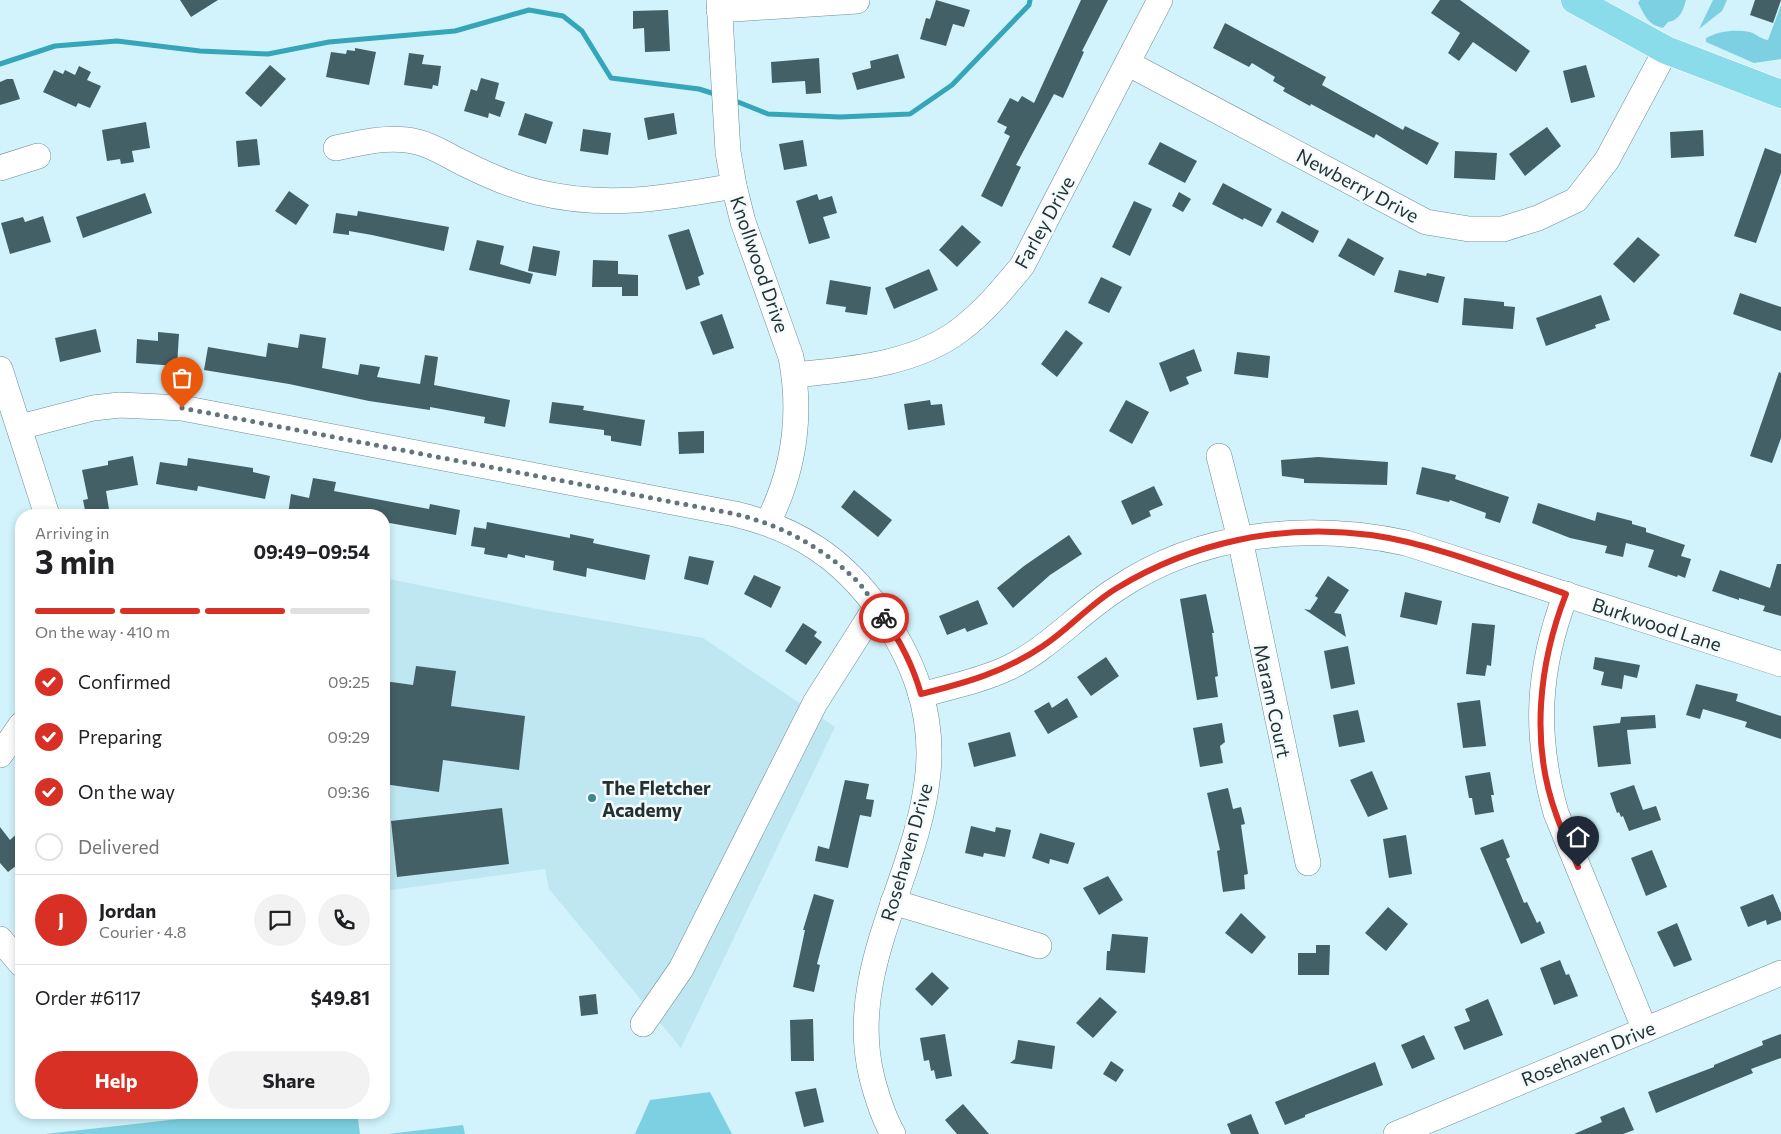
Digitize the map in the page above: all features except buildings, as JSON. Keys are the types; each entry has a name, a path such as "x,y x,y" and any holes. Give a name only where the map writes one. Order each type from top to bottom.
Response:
{"main road":[{"path":"1576,0 1666,50 1781,94"}],"street":[{"name":"Farley Drive","path":"795,375 888,362 925,350 959,330 992,302 1022,266 1129,64 1160,0"},
{"path":"719,5 857,1"},
{"name":"Knollwood Drive","path":"719,5 728,152 734,186 743,222 788,348 795,375 797,426 792,457 776,506 768,522"},
{"name":"Newberry Drive","path":"1129,64 1426,222 1469,229 1503,229 1538,218 1576,200 1607,160 1666,50"},
{"path":"336,148 371,141 408,140 424,143 496,179 536,192 596,201 662,199 734,186"},
{"path":"0,168 38,156"},
{"path":"0,369 45,509"},
{"name":"Rosehaven Drive","path":"20,427 85,410 111,406 148,405 182,408 735,514 768,522 812,545 834,562 857,581 905,650 921,694 928,742 928,772 922,808 870,982 866,1006 865,1032 870,1068 877,1099 893,1134"},
{"name":"Maram Court","path":"1219,456 1240,539 1308,863"},
{"name":"Burkwood Lane","path":"921,694 972,680 1008,667 1044,645 1115,589 1186,555 1240,539 1296,531 1371,535 1449,556 1781,664"},
{"path":"1566,594 1545,670 1541,702 1540,730 1548,786 1556,813 1645,1030"},
{"path":"644,1024 681,970 808,717 838,665 876,607"},
{"path":"0,755 15,734"},
{"path":"893,902 1039,946"},
{"path":"0,939 15,957"},
{"name":"Rosehaven Drive","path":"1396,1134 1781,973"}],"shaded area":[{"path":"1640,0 1686,0 1678,17 1668,22 1663,28 1647,19 1638,3"},
{"path":"1713,0 1727,0 1722,11 1699,29"},
{"path":"1781,5 1781,59 1754,63 1706,42 1706,38 1722,32 1733,31 1750,32 1768,40"},
{"name":"The Fletcher Academy","path":"390,579 537,609 703,638 835,727 681,1048 549,889 545,869 390,890"},
{"path":"710,1092 732,1134 635,1134 650,1100"},
{"path":"179,1119 358,1119 360,1134 45,1134"},
{"path":"463,1125 465,1134 388,1134"}],"waterway":[{"path":"733,100 768,114 840,117 910,114 952,85 1029,5 1030,0"},
{"path":"0,64 55,46 117,41 200,51 268,54 329,42 455,31 529,10 563,16 582,31 611,78 699,89 718,95"}],"way so far":[{"path":"182,408 735,514 768,522 812,545 857,581 884,618"}],"place":[{"name":"The Fletcher Academy","path":"592,798"}],"route":[{"path":"884,618 905,650 921,694 954,686 1008,667 1044,645 1115,589 1148,571 1186,555 1217,545 1261,535 1296,531 1371,535 1458,558 1566,594 1545,670 1540,730 1548,786 1556,813 1578,867"}]}
